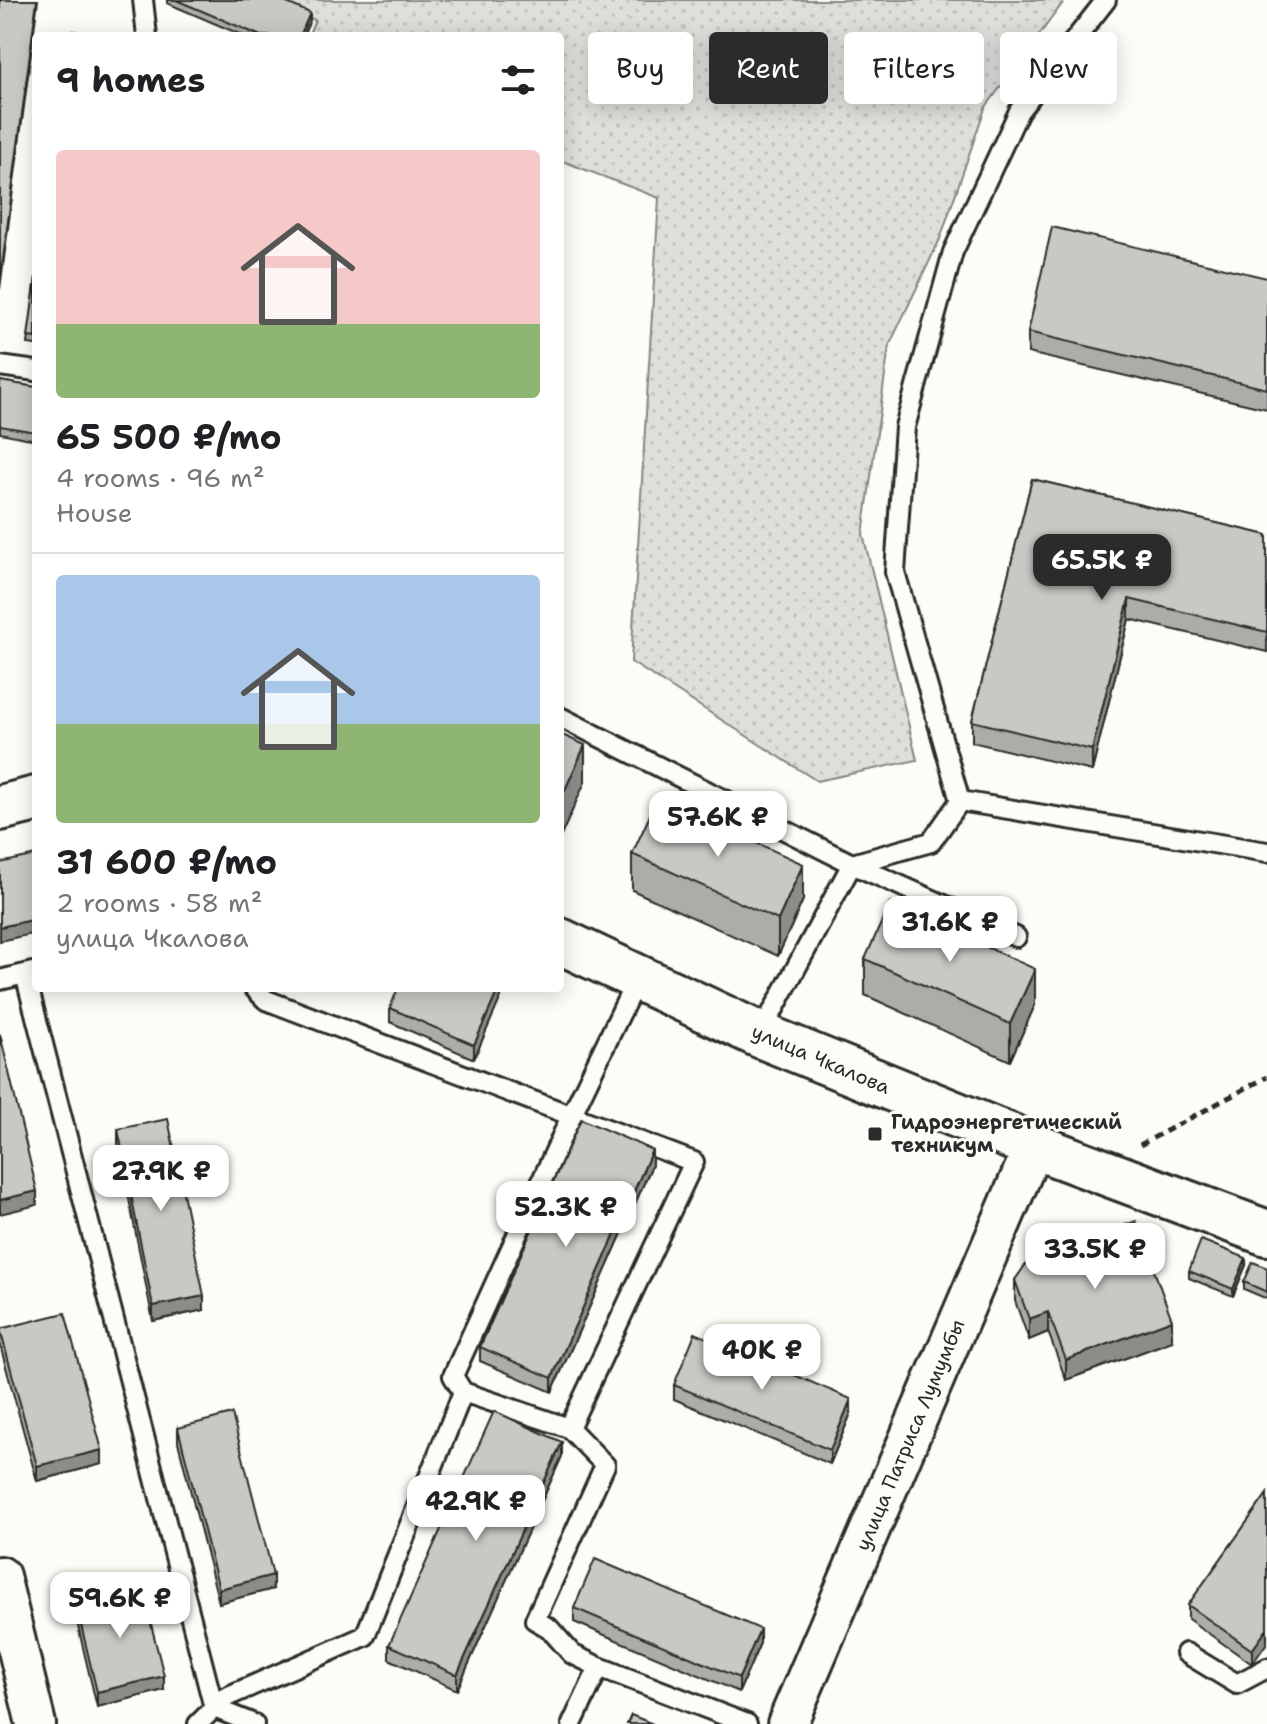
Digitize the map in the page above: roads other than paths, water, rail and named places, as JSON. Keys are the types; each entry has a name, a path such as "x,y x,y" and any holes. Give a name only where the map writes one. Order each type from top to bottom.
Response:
{"main road":[{"path":"0,808 32,800"},
{"name":"улица Чкалова","path":"564,943 760,1035 1034,1146 1267,1233"}],"street":[{"name":"улица Патриса Лумумбы","path":"787,1724 1034,1146"},
{"path":"0,1576 36,1724"}],"lane":[{"path":"143,0 147,32"},
{"path":"960,801 895,572 905,427 953,252 1019,111 1106,0"},
{"path":"0,366 32,370"},
{"path":"564,719 852,864 1016,937"},
{"path":"960,801 1267,852"},
{"path":"760,1035 852,864 931,842 960,801"},
{"path":"0,980 30,972"},
{"path":"638,977 453,1376 463,1392 569,1428 605,1465 535,1620 549,1628 572,1654 747,1724"},
{"path":"35,992 214,1708"},
{"path":"258,992 266,1000 694,1162 569,1428"},
{"path":"198,1724 224,1698 365,1636 463,1392"},
{"path":"1186,1653 1237,1684 1267,1668"},
{"path":"572,1724 599,1667"},
{"path":"214,1708 254,1724"}],"place":[{"name":"Гидроэнергетический техникум","path":"875,1134"}]}
